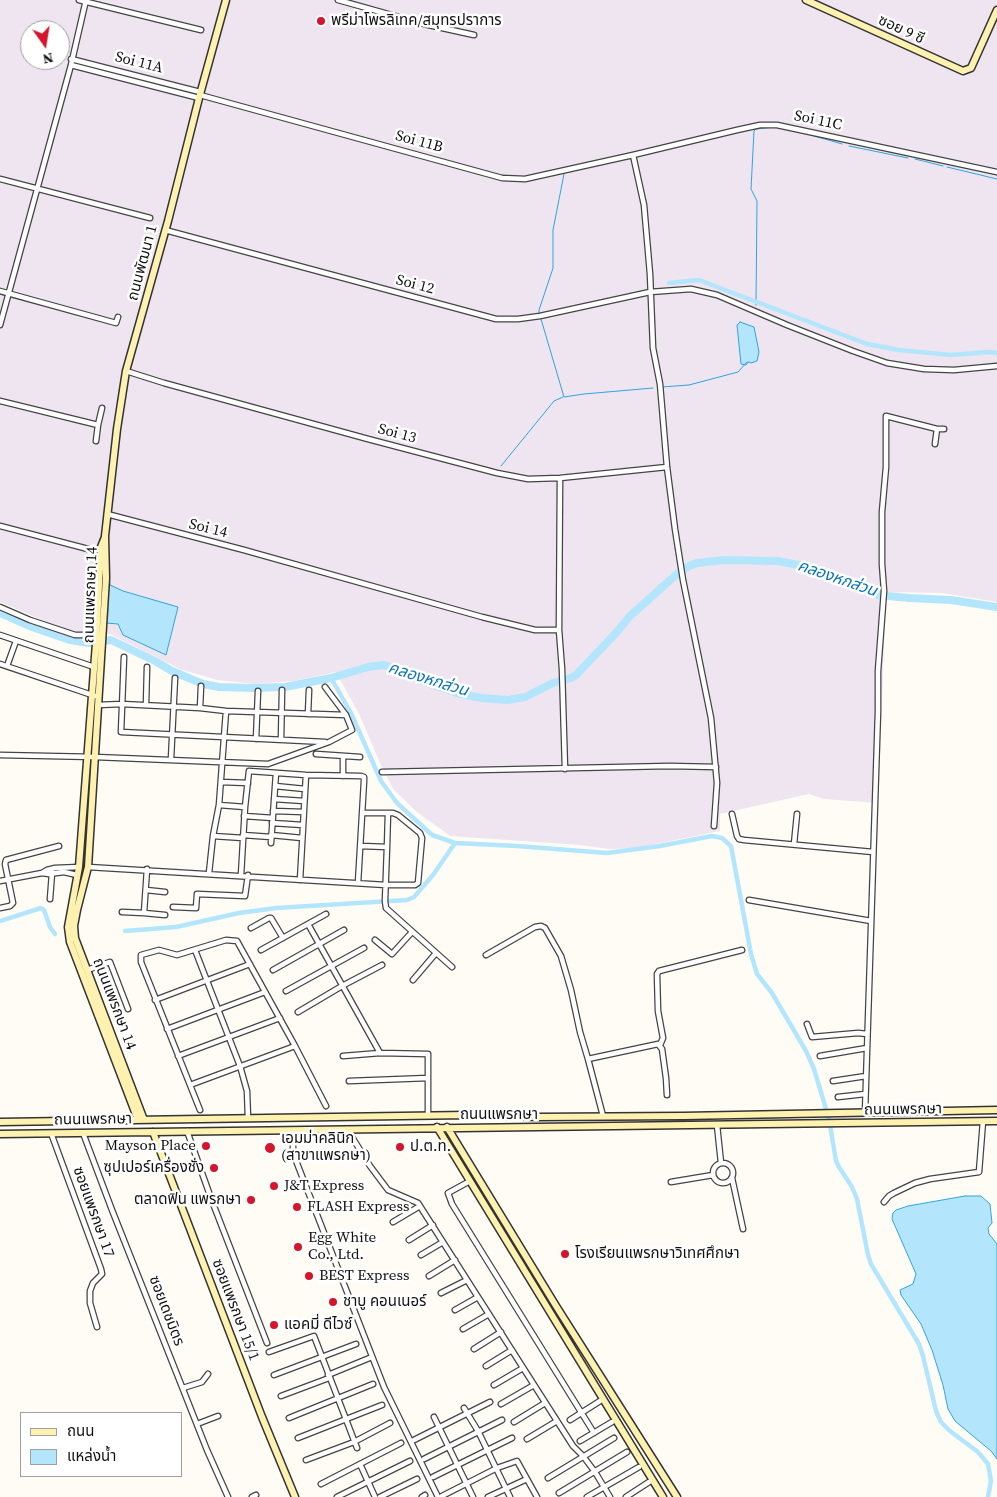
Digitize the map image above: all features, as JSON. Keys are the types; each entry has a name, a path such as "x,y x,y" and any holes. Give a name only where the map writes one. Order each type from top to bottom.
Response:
{"main road":[{"name":"ถนนพัฒนา 1","path":"105,536 117,429 126,370 226,0"},
{"name":"ซอย 9 ซี","path":"806,0 963,72 971,68 997,10"},
{"name":"ถนนแพรกษา 14","path":"105,536 106,578 98,632 95,696 87,757 80,857 68,927 70,942 141,1120"},
{"name":"ถนนแพรกษา 14","path":"98,651 94,667 95,696 98,705 89,858 74,926 75,938 141,1120"},
{"path":"80,857 89,858"},
{"path":"77,875 86,875"},
{"name":"ถนนแพรกษา","path":"0,1122 428,1116 822,1114 997,1110"},
{"path":"506,1116 506,1128"},
{"name":"ถนนแพรกษา","path":"0,1134 997,1121"},
{"path":"437,1127 663,1497"},
{"path":"447,1127 556,1306 677,1497"},
{"name":"ซอยแพรกษา 15/1","path":"154,1132 262,1417 295,1497"}],"street":[{"path":"79,0 201,30"},
{"path":"338,0 424,24 474,35"},
{"path":"0,325 71,62 85,1"},
{"name":"Soi 11B","path":"71,62 200,95 502,178 525,179 633,155"},
{"name":"Soi 11C","path":"633,155 760,125 777,125 997,172"},
{"path":"633,155 644,205 654,348 661,391 667,467 680,561 711,718 717,794 714,826"},
{"path":"0,179 150,218"},
{"name":"Soi 12","path":"165,230 496,319 540,316 650,292 691,289 705,291 732,301 853,351 891,364 924,369 954,370 997,366"},
{"path":"0,291 116,325 118,317"},
{"name":"Soi 13","path":"126,370 164,383 368,440 497,473 528,479 560,478 667,467"},
{"path":"0,400 98,426"},
{"path":"96,440 102,408"},
{"path":"865,1113 878,671 884,591 882,512 886,467 886,416 937,429 944,429"},
{"path":"935,444 937,429"},
{"path":"560,478 559,630 565,769"},
{"name":"Soi 14","path":"107,514 517,626 535,630 559,630"},
{"path":"0,526 88,549"},
{"path":"0,607 30,620 75,634 86,635 98,632"},
{"path":"0,635 94,667"},
{"path":"7,666 16,641"},
{"path":"124,657 121,732 329,742"},
{"path":"0,664 95,696"},
{"path":"146,705 147,667"},
{"path":"171,759 175,678"},
{"path":"200,708 201,686"},
{"path":"0,756 171,759 268,764 329,742 352,730 346,715 325,686"},
{"path":"281,740 282,690"},
{"path":"308,690 308,714"},
{"path":"256,738 258,691"},
{"path":"98,705 174,706 226,711 346,715"},
{"path":"210,873 213,836 222,782 226,711"},
{"path":"316,754 360,756"},
{"path":"343,776 344,756"},
{"path":"382,772 670,766 716,767"},
{"path":"241,875 244,816 249,771 360,776 364,777 358,883"},
{"path":"271,843 276,773"},
{"path":"300,880 306,775"},
{"path":"222,782 248,784"},
{"path":"275,786 305,789"},
{"path":"274,799 304,800"},
{"path":"219,805 245,807"},
{"path":"273,811 304,812"},
{"path":"88,867 248,875 386,885 415,885 418,883 422,838 420,833 398,815 363,813"},
{"path":"388,813 386,908 452,967"},
{"path":"732,814 739,839 873,852"},
{"path":"794,844 797,814"},
{"path":"244,816 303,825"},
{"path":"213,836 302,838"},
{"path":"0,908 10,906 13,903 5,864 6,860 59,846"},
{"path":"361,846 387,847"},
{"path":"0,881 79,866"},
{"path":"144,913 147,870"},
{"path":"52,871 77,875"},
{"path":"50,898 52,871"},
{"path":"173,907 196,908 197,894 245,896 248,875"},
{"path":"146,890 165,892"},
{"path":"749,900 871,921"},
{"path":"122,912 165,915"},
{"path":"261,950 326,914"},
{"path":"251,928 271,918 283,938"},
{"path":"308,924 380,1054"},
{"path":"486,955 530,930 539,926 545,928 561,956 603,1116"},
{"path":"273,970 344,930"},
{"path":"375,940 392,954 412,932"},
{"path":"200,1110 155,1000 141,962 141,956 159,950 177,955 226,940 237,941 326,1106"},
{"path":"286,991 364,948"},
{"path":"196,950 240,1066 247,1091 248,1118"},
{"path":"667,1095 660,1045 663,1038 658,1011 657,974 659,970 742,950"},
{"path":"413,980 436,953"},
{"path":"87,970 110,962 128,1009"},
{"path":"155,1000 250,964"},
{"path":"298,1012 382,965"},
{"path":"167,1029 265,992"},
{"path":"178,1056 280,1018"},
{"path":"807,1024 812,1037 867,1034"},
{"path":"588,1059 656,1044 660,1045"},
{"path":"190,1085 295,1046"},
{"path":"820,1056 867,1048"},
{"path":"343,1056 428,1054 428,1116"},
{"path":"833,1081 866,1076"},
{"path":"350,1080 428,1078"},
{"path":"838,1097 865,1094"},
{"path":"884,1202 889,1196 914,1183 979,1172 983,1121"},
{"path":"717,1125 720,1163"},
{"path":"347,1129 370,1166 388,1190 420,1206 545,1403 576,1450 595,1472 610,1497"},
{"path":"293,1130 293,1154 384,1387 440,1497 497,1468 517,1461 537,1497"},
{"path":"187,1131 267,1343"},
{"name":"ซอยแพรกษา 17","path":"51,1133 101,1269 102,1274 93,1283 90,1291 90,1303 97,1327"},
{"name":"ซอยเดชมิตร","path":"84,1133 112,1210 228,1497"},
{"path":"732,1178 728,1182 721,1183 715,1180 713,1175 714,1167 720,1163 726,1163 732,1167 732,1178 743,1228"},
{"path":"670,1182 713,1175"},
{"path":"470,1181 448,1193 452,1204 594,1433"},
{"path":"393,1222 420,1206"},
{"path":"409,1240 433,1225"},
{"path":"421,1256 443,1242"},
{"path":"429,1276 455,1260"},
{"path":"442,1293 467,1280"},
{"path":"455,1310 478,1297"},
{"path":"463,1328 489,1314"},
{"path":"474,1349 501,1332"},
{"path":"269,1352 314,1336 357,1448"},
{"path":"274,1375 356,1344"},
{"path":"486,1366 512,1350"},
{"path":"281,1396 372,1357"},
{"path":"494,1385 523,1368"},
{"path":"183,1388 202,1382 208,1374"},
{"path":"289,1418 373,1384"},
{"path":"501,1404 534,1385"},
{"path":"570,1420 600,1401"},
{"path":"414,1440 490,1402"},
{"path":"514,1422 545,1403"},
{"path":"298,1438 382,1405"},
{"path":"464,1408 478,1431 510,1497"},
{"path":"197,1424 218,1416"},
{"path":"434,1417 456,1466 473,1497"},
{"path":"424,1459 502,1420"},
{"path":"528,1439 557,1421"},
{"path":"580,1441 612,1422"},
{"path":"306,1460 354,1442 390,1423"},
{"path":"433,1477 512,1438"},
{"path":"548,1478 614,1438"},
{"path":"321,1484 401,1443"},
{"path":"559,1493 627,1452"},
{"path":"337,1497 410,1461"},
{"path":"360,1464 375,1497"},
{"path":"587,1497 639,1467"},
{"path":"380,1497 417,1479"},
{"path":"488,1497 527,1479"},
{"path":"626,1497 649,1482"}],"shaded area":[{"path":"0,0 997,0 997,602 942,593 886,592 878,803 824,799 809,794 720,814 720,831 636,848 608,849 580,845 450,836 417,812 393,789 360,716 336,672 294,681 255,684 217,680 180,669 110,634 84,635 66,630 0,602"}],"water":[{"path":"740,322 754,327 759,352 757,361 748,362 746,365 741,364 737,325"},
{"path":"109,575 110,585 123,591 178,607 166,655 123,635 118,624 106,623"},
{"path":"965,1196 981,1196 990,1204 992,1223 988,1228 989,1234 997,1244 997,1459 991,1451 955,1421 948,1409 932,1350 921,1324 901,1295 900,1290 913,1284 916,1274 892,1219 893,1213 908,1206"}],"waterway":[{"path":"756,305 757,201 751,189 754,131 756,129 774,127 784,129"},
{"path":"800,132 842,144"},
{"path":"849,146 908,158"},
{"path":"915,159 943,166"},
{"path":"947,167 997,179"},
{"path":"539,313 553,268 553,230 564,174"},
{"path":"669,283 699,280 867,344 899,350 951,355 997,353"},
{"path":"541,319 564,397 653,388"},
{"path":"662,387 689,385 738,372 747,362"},
{"path":"501,466 554,401 563,397"},
{"name":"คลองหกส่วน","path":"0,613 32,627 70,640 89,643 111,640 172,671 203,684 219,687 285,687 383,665 457,693 481,698 508,700 525,697 553,683 576,675 630,616 677,574 697,563 723,560 778,561 813,568 878,595 951,600 997,607"},
{"path":"331,678 351,713 381,781 397,803 432,835 455,843 607,853 660,846 712,836 722,838 731,846 751,954 757,974 772,993 806,1051 814,1069 829,1119 836,1161 857,1199 871,1264 919,1344 936,1411 941,1422 978,1452 988,1464 991,1481 988,1497"},
{"path":"125,931 176,927 239,913 276,908 407,900 414,897 433,875 455,843"},
{"path":"0,921 41,908 44,910 50,927 55,934"}],"place":[{"name":"พรีม่าโพรลิเทค/สมุทรปราการ","path":"321,21"},
{"name":"Mayson Place","path":"206,1146"},
{"name":"ป.ต.ท.","path":"400,1147"},
{"name":"เอมม่าคลินิก (สาขาแพรกษา)","path":"270,1148"},
{"name":"ซุปเปอร์เครื่องชั่ง","path":"214,1168"},
{"name":"J&T Express","path":"274,1186"},
{"name":"ตลาดฟิน แพรกษา","path":"251,1200"},
{"name":"FLASH Express","path":"297,1207"},
{"name":"Egg White Co., Ltd.","path":"298,1247"},
{"name":"โรงเรียนแพรกษาวิเทศศึกษา","path":"565,1254"},
{"name":"BEST Express","path":"309,1276"},
{"name":"ชาบู คอนเนอร์","path":"333,1302"},
{"name":"แอคมี่ ดีไวซ์","path":"274,1325"}]}
